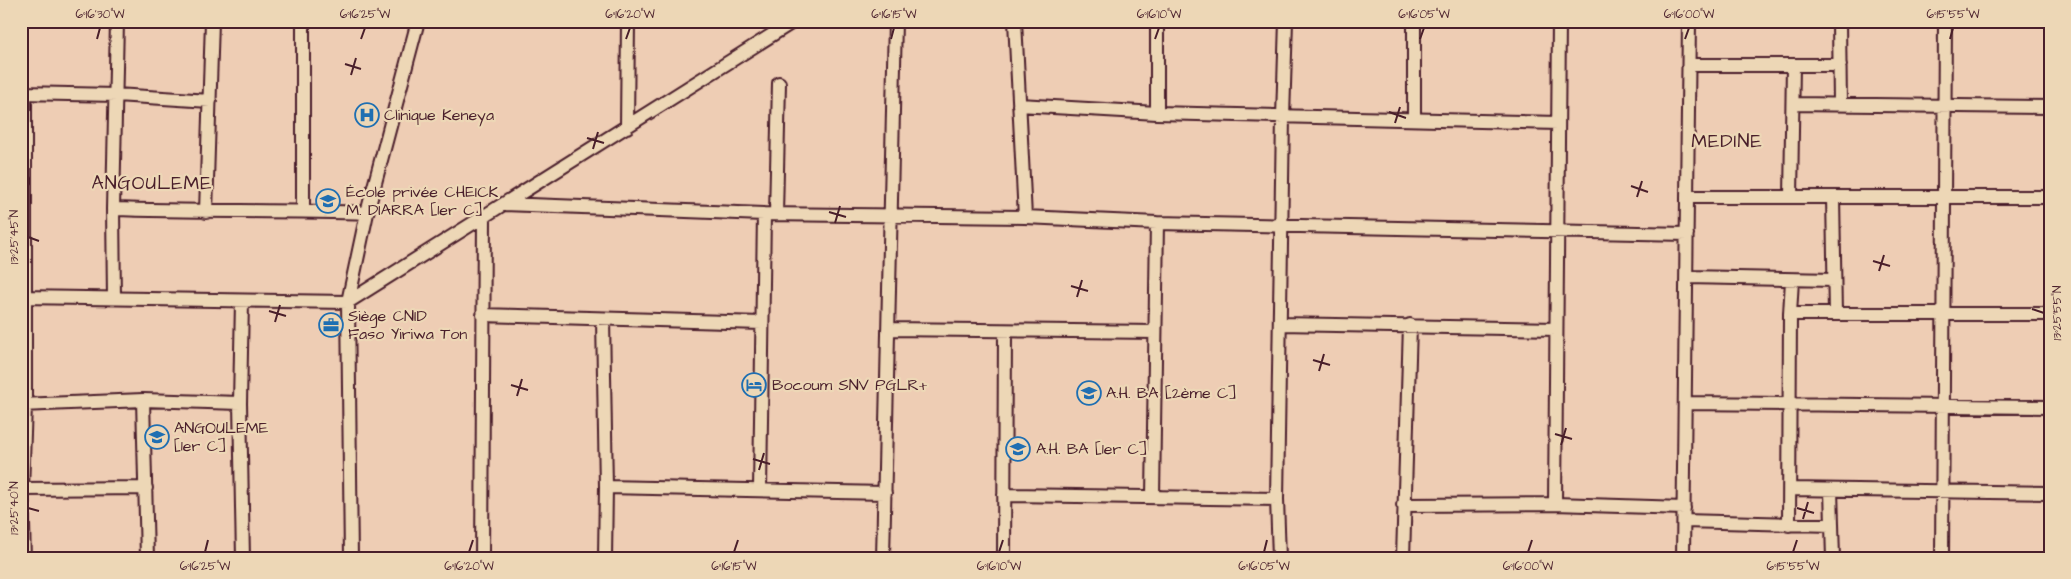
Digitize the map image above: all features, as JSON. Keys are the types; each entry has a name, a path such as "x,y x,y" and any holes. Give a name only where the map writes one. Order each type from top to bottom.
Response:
{"street":[{"path":"114,298 113,209 117,21"},
{"path":"206,212 212,21"},
{"path":"303,21 304,211"},
{"path":"351,558 348,302 367,213 418,21"},
{"path":"628,21 628,126"},
{"path":"23,297 348,302 794,21"},
{"path":"883,558 894,21"},
{"path":"1015,21 1026,217"},
{"path":"1157,21 1157,113"},
{"path":"1279,558 1277,498 1282,117 1286,21"},
{"path":"1414,21 1414,118"},
{"path":"1555,504 1559,21"},
{"path":"1683,558 1689,21"},
{"path":"1839,21 1840,104"},
{"path":"1942,558 1945,21"},
{"path":"1689,65 1840,65"},
{"path":"1791,197 1793,65"},
{"path":"760,490 762,323 780,83"},
{"path":"24,558 22,489 23,94 210,101"},
{"path":"1793,104 2050,106"},
{"path":"1019,105 1157,113 1558,123"},
{"path":"1688,197 2050,197"},
{"path":"1834,197 1835,314"},
{"path":"504,204 770,214 890,217 1026,217 1157,222 1687,234"},
{"path":"113,209 206,212 304,211 367,213"},
{"path":"482,558 484,217"},
{"path":"1153,497 1157,222"},
{"path":"1687,277 1834,280"},
{"path":"1789,525 1790,314 1792,280"},
{"path":"242,301 240,403 243,558"},
{"path":"1790,314 2050,314"},
{"path":"483,315 603,320 762,323"},
{"path":"603,320 606,487 605,558"},
{"path":"1280,324 1556,329"},
{"path":"1403,558 1403,505 1410,325"},
{"path":"888,329 1006,332 1155,332"},
{"path":"1004,558 1006,332"},
{"path":"23,405 142,400 240,403"},
{"path":"142,400 147,558"},
{"path":"1685,403 2050,407"},
{"path":"606,487 885,493"},
{"path":"22,489 146,488"},
{"path":"1790,489 2050,493"},
{"path":"1831,490 1833,558"},
{"path":"1004,495 1277,498"},
{"path":"1403,505 1555,504 1684,508"},
{"path":"1684,522 1832,525"}],"place":[{"name":"Clinique Keneya","path":"367,115"},
{"name":"École privée CHEICK M. DIARRA [1er C]","path":"328,201"},
{"name":"Siège CNID Faso Yiriwa Ton","path":"331,325"},
{"name":"Bocoum SNV PGLR+","path":"754,385"},
{"name":"A.H. BA [2ème C]","path":"1089,393"},
{"name":"ANGOULEME [1er C]","path":"157,437"},
{"name":"A.H. BA [1er C]","path":"1018,449"}],"district":[{"name":"MEDINE","path":"1727,141"},
{"name":"ANGOULEME","path":"152,183"}]}
